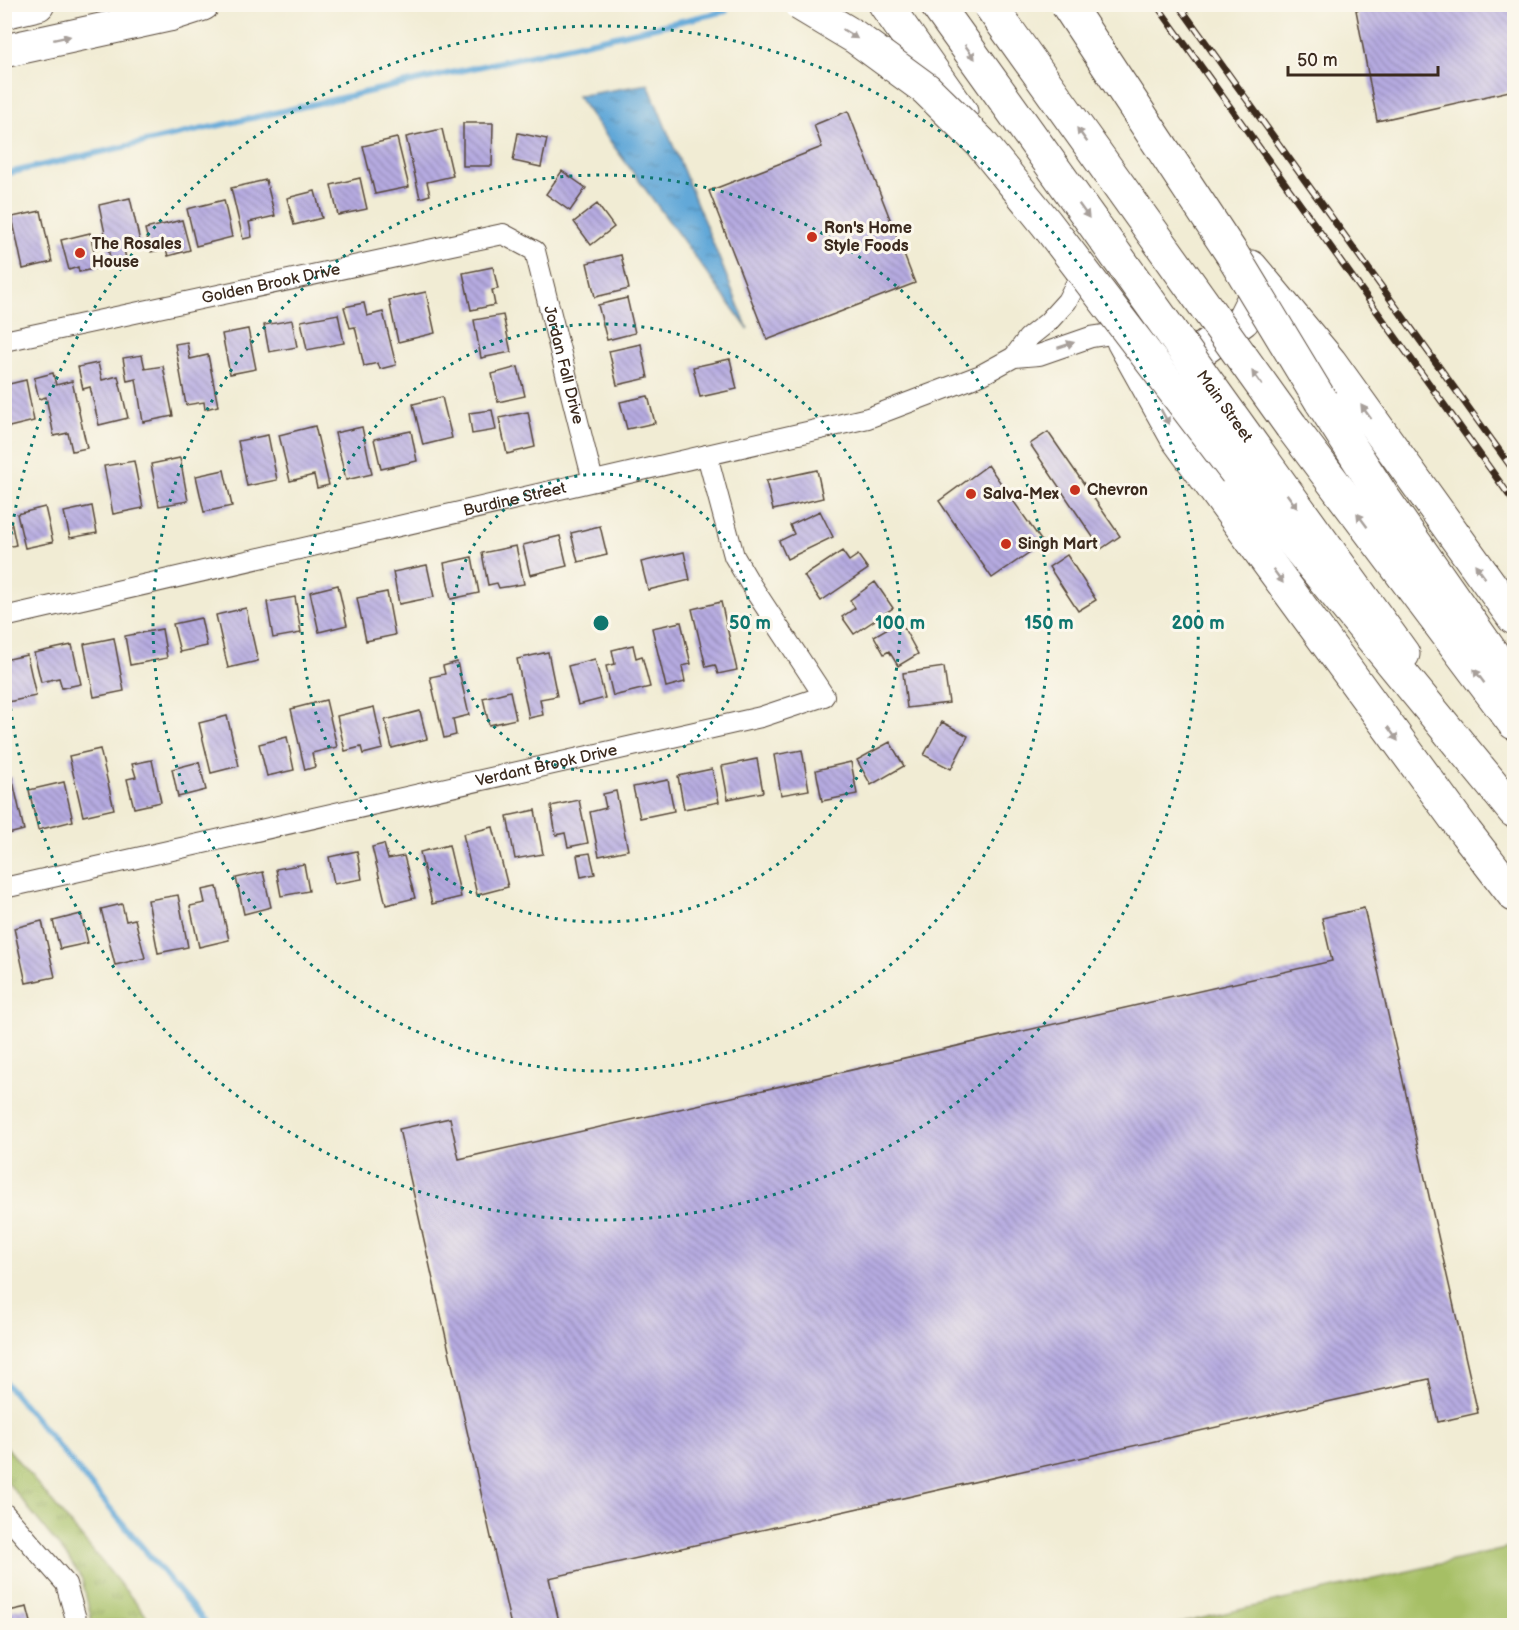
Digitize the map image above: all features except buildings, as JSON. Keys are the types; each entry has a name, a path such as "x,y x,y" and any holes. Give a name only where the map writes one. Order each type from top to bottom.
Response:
{"highway":[{"path":"4,12 38,4"},
{"path":"4,51 170,15 203,4"},
{"path":"800,4 855,37 926,89 980,142 1247,463 1515,810"},
{"path":"885,4 1121,338 1177,438 1466,833 1515,895"},
{"name":"Main Street","path":"936,4 1247,463"},
{"path":"989,4 1291,426 1515,723"},
{"path":"1056,4 1216,225 1330,363 1515,618"},
{"path":"1067,4 1232,254 1382,496 1515,685"},
{"path":"1121,338 1145,363 1165,368 1184,363 1243,320 1254,298 1253,279 1244,258"}],"street":[{"name":"Golden Brook Drive","path":"4,341 503,234 535,251"},
{"name":"Jordan Fall Drive","path":"535,251 593,481"},
{"name":"Burdine Street","path":"1014,357 1028,338 1048,322 1067,301 1080,278"},
{"name":"Burdine Street","path":"4,617 868,418 981,375 1014,357 1039,355 1091,337 1121,338"},
{"name":"Verdant Brook Drive","path":"4,888 761,717 824,696 734,556 707,455"},
{"path":"4,1513 66,1584 78,1626"}],"green space":[{"path":"4,1445 150,1620 92,1622 82,1579 69,1559 5,1479"},
{"path":"1514,1547 1514,1625 1173,1625"}],"water":[{"path":"648,84 748,329 577,96"}],"waterway":[{"path":"4,174 726,11"},
{"path":"4,1381 208,1626"}],"railway":[{"path":"1156,4 1514,502"},
{"path":"1178,4 1514,471"}],"place":[{"name":"Ron's Home Style Foods","path":"812,237"},
{"name":"The Rosales House","path":"80,253"},
{"name":"Chevron","path":"1075,490"},
{"name":"Salva-Mex","path":"971,494"},
{"name":"Singh Mart","path":"1006,544"}]}
